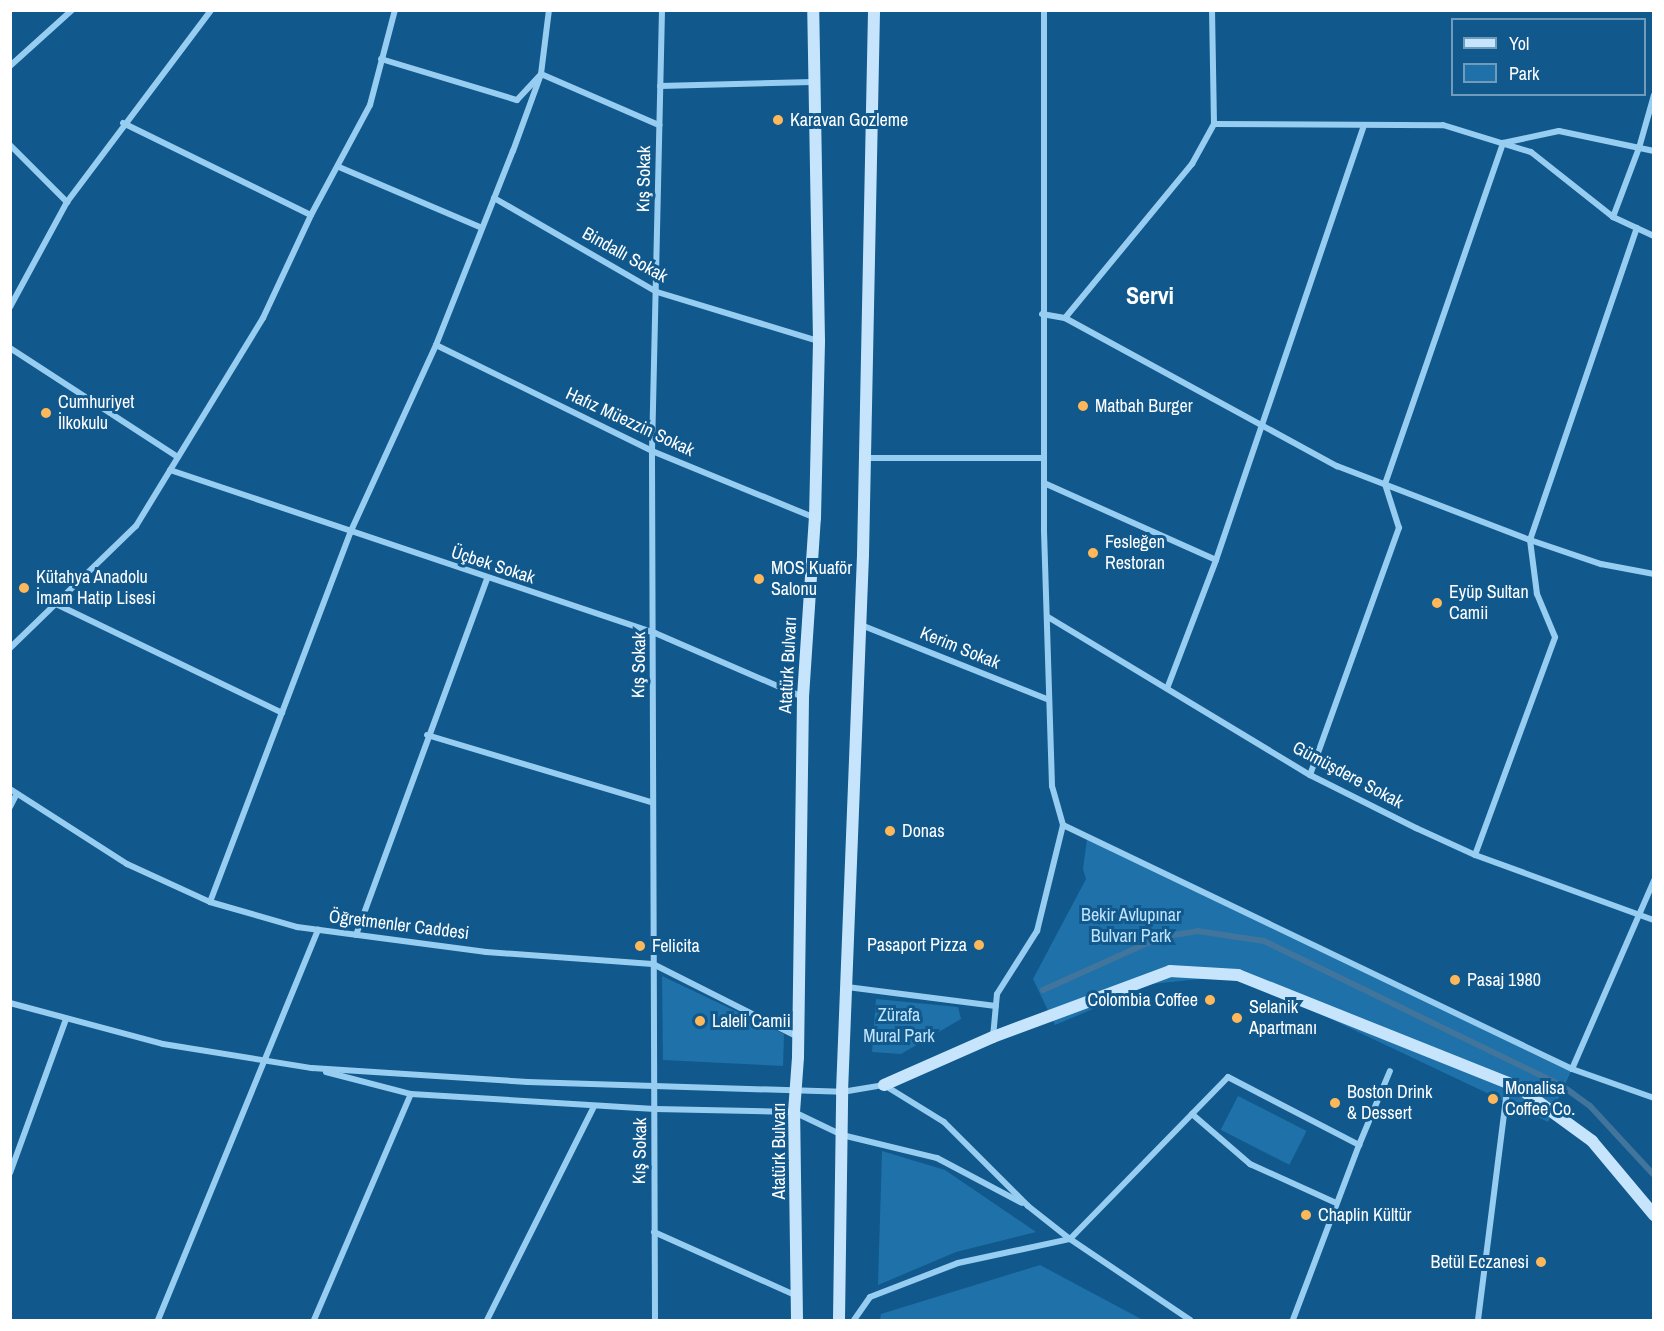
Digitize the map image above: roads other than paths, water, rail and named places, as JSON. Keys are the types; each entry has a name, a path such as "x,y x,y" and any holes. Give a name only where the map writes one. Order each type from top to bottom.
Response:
{"main road":[{"name":"Atatürk Bulvarı","path":"797,1320 794,1113 799,1038 803,698 815,518 812,487 819,341 812,82 813,10"},
{"path":"839,1320 842,1092 861,625 874,10"},
{"path":"884,1086 993,1036 1170,971 1238,975 1509,1083 1592,1141 1653,1215"}],"street":[{"path":"10,66 72,10"},
{"path":"10,307 67,202 123,123 211,10"},
{"path":"10,648 136,526 263,318 311,215 339,167 370,105 395,10"},
{"path":"210,902 350,533 436,345 494,198 541,74 549,10"},
{"name":"Kış Sokak","path":"655,1320 657,1085 651,802 655,633 652,451 662,10"},
{"path":"993,1036 997,994 1037,931 1063,825 1052,786 1049,700 1042,314 1044,10"},
{"path":"1065,318 1192,164 1214,124 1212,10"},
{"path":"381,59 517,100 541,74"},
{"path":"541,74 659,125"},
{"path":"660,86 812,82"},
{"path":"1613,217 1639,148 1653,95"},
{"path":"123,123 311,215"},
{"path":"1214,124 1443,125 1531,152 1613,217 1653,236"},
{"path":"1168,686 1216,560 1364,125"},
{"path":"1503,144 1559,131 1653,151"},
{"path":"1311,775 1400,528 1385,484 1503,144"},
{"path":"10,145 67,202"},
{"path":"339,167 482,228"},
{"name":"Bindallı Sokak","path":"494,198 657,292 819,341"},
{"path":"1474,855 1555,638 1537,594 1530,540 1637,228"},
{"path":"1042,314 1065,318 1261,427 1337,466 1530,540 1601,564 1653,574"},
{"name":"Hafız Müezzin Sokak","path":"436,345 652,451 815,518"},
{"path":"10,348 178,457"},
{"path":"865,458 1044,458"},
{"name":"Üçbek Sokak","path":"170,470 350,533 655,633 803,698"},
{"path":"1044,483 1216,560"},
{"path":"356,934 427,735 487,578"},
{"path":"56,604 282,713"},
{"name":"Gümüşdere Sokak","path":"1048,617 1168,686 1311,775 1474,855 1653,920"},
{"name":"Kerim Sokak","path":"861,625 1049,700"},
{"path":"427,735 651,802"},
{"name":"Öğretmenler Caddesi","path":"10,789 16,795 127,864 210,902 318,930 486,952 653,964 799,1038"},
{"path":"10,807 16,795"},
{"path":"1063,825 1572,1069 1653,1098"},
{"path":"1572,1069 1653,880"},
{"path":"158,1320 266,1063 318,930"},
{"path":"847,987 996,1006"},
{"path":"10,1002 164,1044 266,1063 312,1068 528,1082 842,1092 884,1086 944,1122 1028,1206 1071,1239 1190,1320"},
{"path":"10,1173 66,1019"},
{"path":"312,1068 411,1094 655,1110 794,1113 842,1135 937,1158 1028,1206"},
{"path":"1293,1320 1336,1203 1390,1071"},
{"path":"854,1320 870,1297 958,1263 1071,1239 1228,1077 1359,1144"},
{"path":"1478,1320 1509,1083"},
{"path":"314,1320 411,1094"},
{"path":"487,1320 594,1106"},
{"path":"1192,1114 1250,1164 1336,1203"},
{"path":"654,1232 795,1295"}],"waterway":[{"path":"1043,990 1161,937 1197,931 1264,941 1561,1085 1590,1106 1654,1175"}],"place":[{"name":"Karavan Gozleme","path":"778,120"},
{"name":"Matbah Burger","path":"1083,406"},
{"name":"Cumhuriyet İlkokulu","path":"46,413"},
{"name":"Fesleğen Restoran","path":"1093,553"},
{"name":"MOS Kuaför Salonu","path":"759,579"},
{"name":"Kütahya Anadolu İmam Hatip Lisesi","path":"24,588"},
{"name":"Eyüp Sultan Camii","path":"1437,603"},
{"name":"Donas","path":"890,831"},
{"name":"Pasaport Pizza","path":"979,945"},
{"name":"Felicita","path":"640,946"},
{"name":"Pasaj 1980","path":"1455,980"},
{"name":"Colombia Coffee","path":"1210,1000"},
{"name":"Selanik Apartmanı","path":"1237,1018"},
{"name":"Laleli Camii","path":"700,1021"},
{"name":"Monalisa Coffee Co.","path":"1493,1099"},
{"name":"Boston Drink & Dessert","path":"1335,1103"},
{"name":"Chaplin Kültür","path":"1306,1215"},
{"name":"Betül Eczanesi","path":"1541,1262"}],"district":[{"name":"Servi","path":"1150,296"}],"park label":[{"name":"Bekir Avlupınar Bulvarı Park","path":"1131,926"},
{"name":"Zürafa Mural Park","path":"899,1026"}]}
